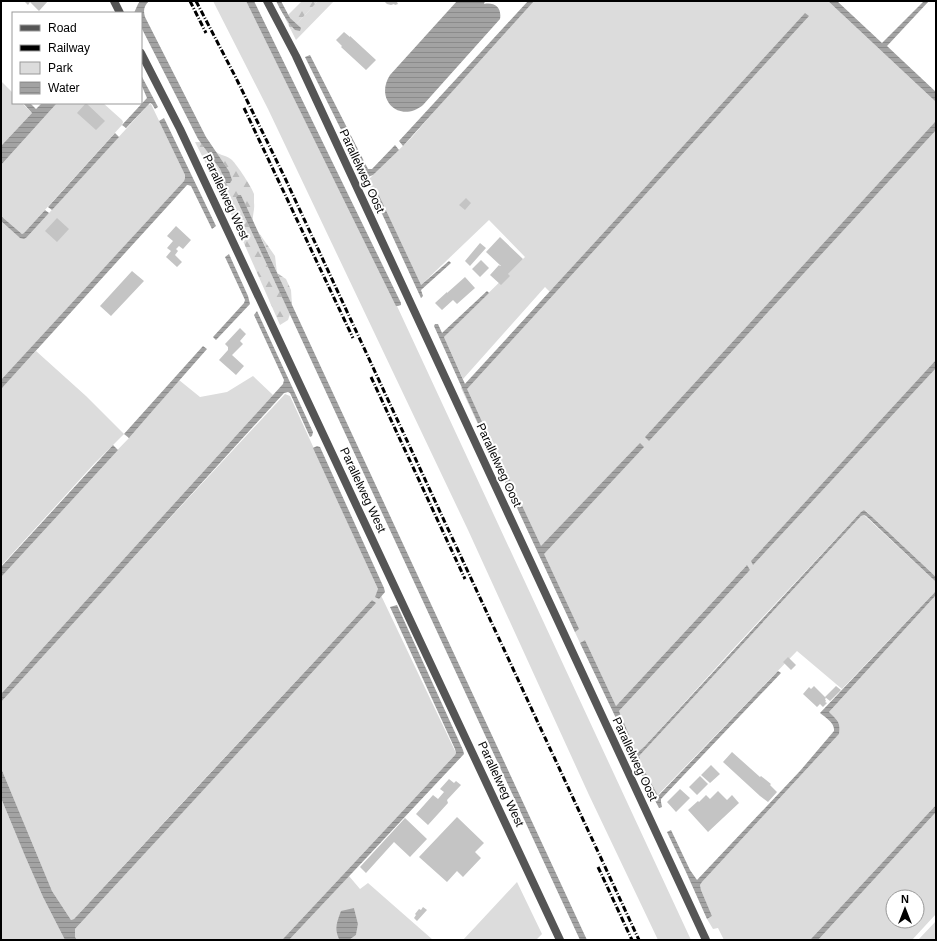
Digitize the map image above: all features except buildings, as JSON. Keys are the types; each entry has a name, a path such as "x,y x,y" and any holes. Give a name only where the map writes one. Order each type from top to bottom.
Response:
{"street":[{"path":"114,1 120,12"},
{"name":"Parallelweg Oost","path":"267,1 299,63 706,940"},
{"name":"Parallelweg West","path":"142,55 180,129 560,940"}],"green space":[{"path":"213,1 246,1 397,306 691,940 658,940 589,795 468,530 268,109"},
{"path":"302,1 318,1 291,30 285,18"},
{"path":"318,1 334,1 296,40 291,30"},
{"path":"530,1 828,1 936,102 936,577 864,510 638,752 634,747 630,748 625,737 628,735 619,711 750,570 746,566 616,706 585,640 580,643 461,388 550,292 545,287 463,379 444,337 525,257 489,220 419,287 367,181 412,137"},
{"path":"1,81 12,92 12,104 23,104 32,113 1,146"},
{"path":"56,104 104,104 123,122 122,125 22,234 1,216 1,165"},
{"path":"151,104 185,175 184,181 1,381 1,221 20,238 27,237 148,105"},
{"path":"195,142 201,142 220,169 226,183 229,171 215,151 232,160 253,191 253,222 241,195 236,198 290,314 288,320 280,325 228,207"},
{"path":"259,233 275,256 277,272"},
{"path":"277,273 286,279 291,290 292,305"},
{"path":"36,351 86,396 124,434 94,464 1,566 1,388"},
{"path":"253,376 273,395 1,694 1,576 129,438 179,380 200,397 227,392"},
{"path":"285,394 290,396 378,589 456,753 282,940 77,940 75,937 75,929 375,603 372,600 74,919 71,920 52,891 1,768 1,702"},
{"path":"864,515 936,582 936,591 842,689 797,651 653,800 636,761 640,759 639,756 861,516"},
{"path":"936,595 936,805 810,940 724,940 718,928 713,929 707,919 712,916 700,885 839,734 838,722 829,712"},
{"path":"1,798 43,897 65,940 1,940"},
{"path":"936,812 936,914 925,926 925,889 885,889 885,929 922,929 912,940 818,940"},
{"path":"349,876 360,889 368,883 433,940 349,940 356,935 358,924 354,908 339,939 344,940 289,940"},
{"path":"517,882 542,934 536,940 463,940"},
{"path":"936,921 936,940 918,940"}],"water":[{"path":"140,1 149,1 144,8 145,17 206,137 229,171 232,180 230,183 226,183 220,169 198,139 142,29 142,12 134,12"},
{"path":"246,1 254,1 401,305 396,306"},
{"path":"276,1 281,1 290,18 301,28 300,31 295,30 289,24"},
{"path":"457,1 485,1 484,4 494,5 499,9 500,19 423,105 406,112 398,110 387,100 385,93 386,84 390,75"},
{"path":"528,1 534,1 403,146 399,141"},
{"path":"828,1 837,1 882,43 924,1 929,1 887,46 936,92 936,102"},
{"path":"805,13 809,16 467,389 505,472 501,474 434,326 435,324 438,324 442,333 487,291 489,293 444,337 465,384"},
{"path":"310,55 368,169 372,169 395,145 399,150 373,175 368,177 364,176 305,57"},
{"path":"142,77 158,107 155,109 150,103 126,128 122,125 142,104 147,98 142,86"},
{"path":"24,104 31,104 36,109 41,104 56,104 1,165 1,146 32,113"},
{"path":"164,118 216,226 212,229 191,186 187,185 1,389 1,380 184,181 185,175 159,121"},
{"path":"936,121 936,130 649,441 645,437"},
{"path":"115,133 119,137 52,210 48,207"},
{"path":"375,187 421,285 449,261 451,263 421,290 423,296 421,298 371,190"},
{"path":"238,195 241,195 587,940 580,940 236,198"},
{"path":"45,210 49,213 24,239 20,238 1,221 1,216 22,234"},
{"path":"229,254 248,296 250,304 216,340 213,337 244,303 245,300 225,257"},
{"path":"257,311 313,432 312,436 310,437 290,393 284,393 1,702 1,694 283,384 284,380 254,315"},
{"path":"203,346 207,349 129,438 124,434"},
{"path":"936,360 936,368 753,565 751,561"},
{"path":"640,443 644,447 544,554 579,629 575,632 505,482 509,478 541,546"},
{"path":"113,445 118,450 1,577 1,567"},
{"path":"317,446 320,447 384,588 385,592 379,599 375,597 378,589 313,448"},
{"path":"864,510 936,577 936,582 866,516 861,516 639,756 640,759 636,761 630,748 634,747 638,752 644,747"},
{"path":"747,565 750,570 619,711 629,735 625,737 580,643 585,640 616,706"},
{"path":"936,591 936,595 829,712 838,722 839,734 702,882 700,885 701,890 712,916 707,919 667,832 671,830 690,870 697,880 800,771 834,731 832,723 820,713"},
{"path":"372,600 376,603 75,929 75,937 77,940 65,940 43,897 1,798 1,768 52,891 71,920 74,919"},
{"path":"397,605 464,754 289,940 282,940 456,753 390,607"},
{"path":"778,671 781,673 661,799 662,807 659,808 640,772 644,770 657,794 659,795"},
{"path":"936,805 936,812 818,940 810,940"},
{"path":"354,908 358,924 356,935 349,940 339,939 336,928 341,911"}],"railway":[{"path":"190,1 206,33"},
{"path":"196,1 285,178 639,940"},
{"path":"244,108 353,338"},
{"path":"371,377 465,579"},
{"path":"598,867 632,940"}]}
